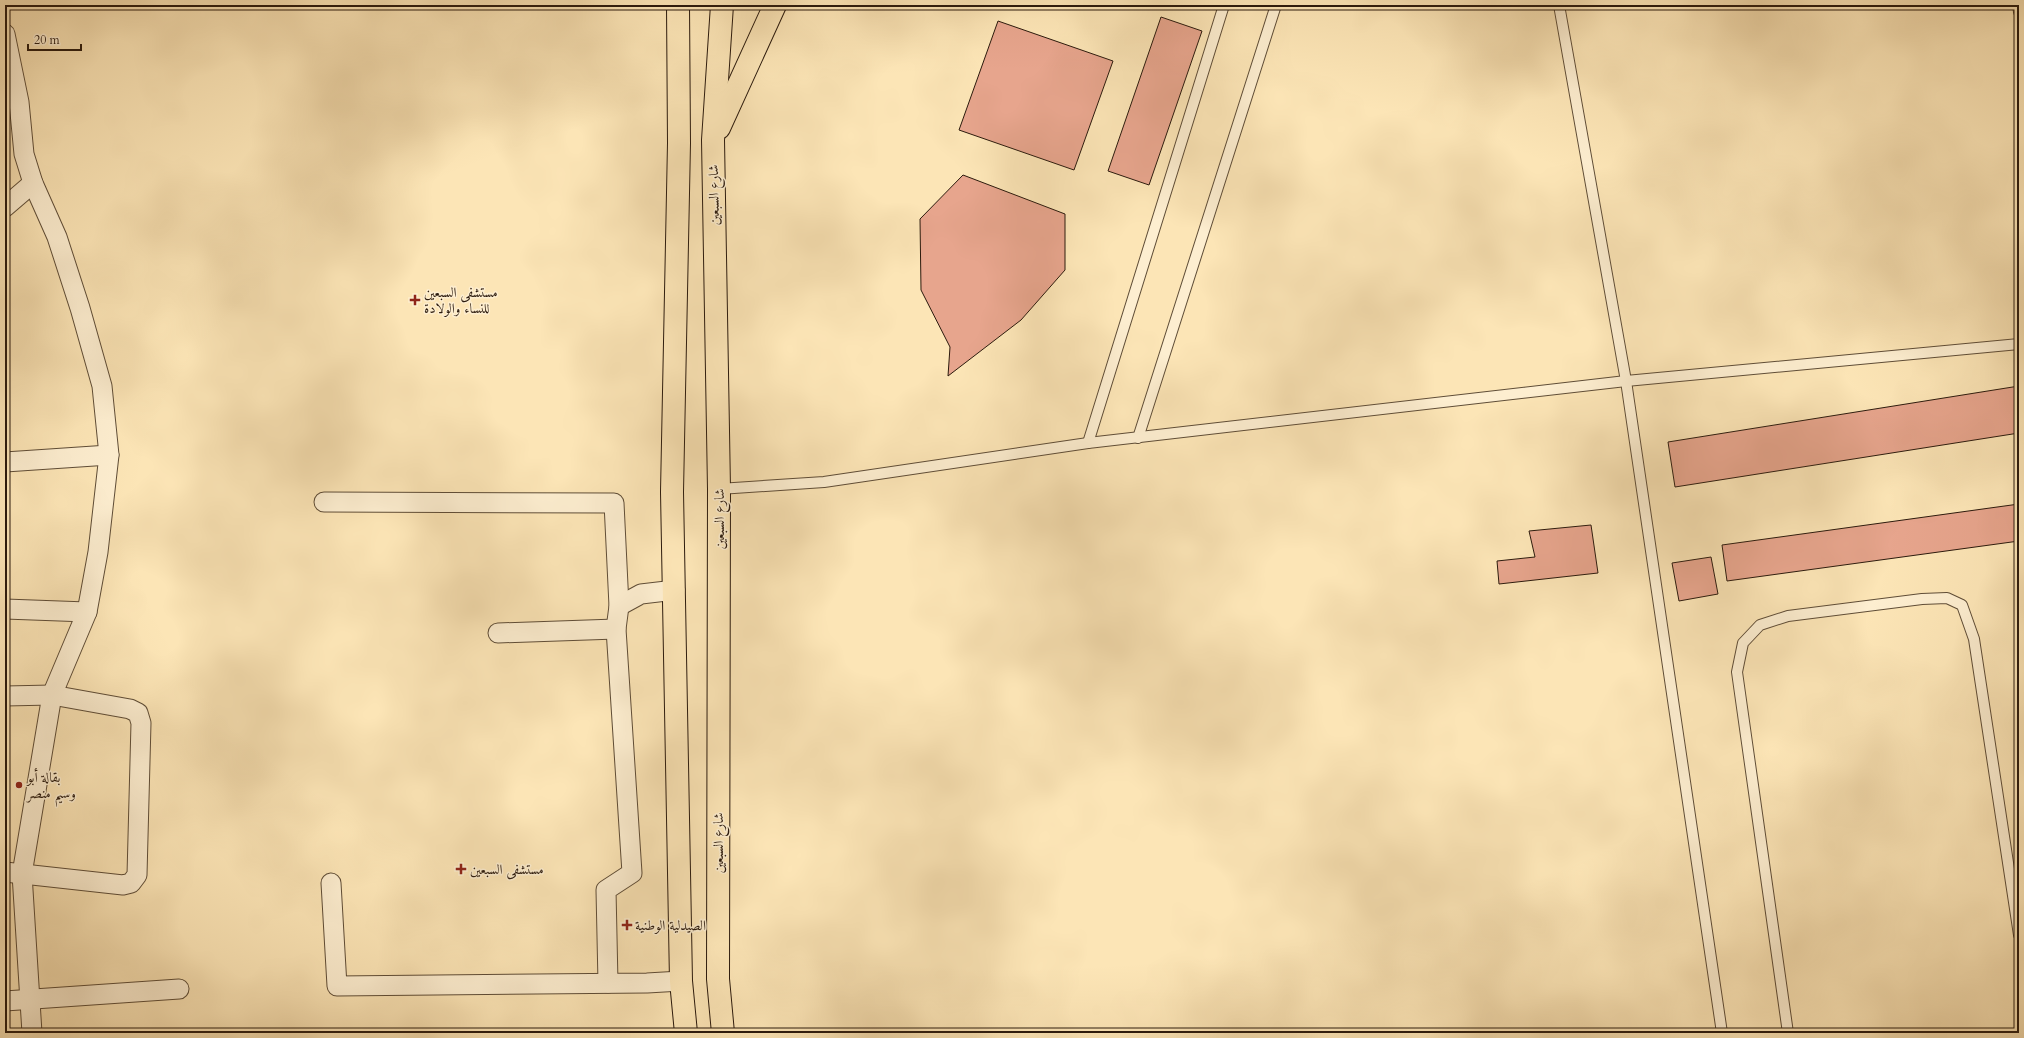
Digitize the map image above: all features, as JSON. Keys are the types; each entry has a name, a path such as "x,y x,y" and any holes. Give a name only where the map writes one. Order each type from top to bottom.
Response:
{"main road":[{"path":"678,5 679,143 672,492 681,981 686,1033"},
{"name":"شارع السبعين","path":"722,5 714,140 719,489 718,979 723,1033"},
{"path":"714,140 775,5"}],"street":[{"path":"5,34 19,102 24,154 33,184 57,237 80,308 102,386 110,455 98,552 87,612 52,695 14,873 30,999 32,1033"},
{"path":"5,207 33,184"},
{"path":"5,462 110,455"},
{"path":"324,502 614,503 619,606 616,629 632,873 606,890 608,983"},
{"path":"619,606 641,594 675,590"},
{"path":"5,609 87,612"},
{"path":"498,633 616,629"},
{"path":"5,696 52,695 130,709 138,713 141,723 137,875 131,883 123,885 14,873"},
{"path":"331,883 337,986 681,981"},
{"path":"5,1001 179,989"}],"lane":[{"path":"1088,443 1224,5"},
{"path":"1138,438 1276,5"},
{"path":"1559,5 1626,381 1722,1033"},
{"path":"2018,5 2019,12"},
{"path":"719,489 824,482 1088,443 1626,381 2019,344"},
{"path":"1788,1033 1737,672 1743,643 1760,625 1788,616 1922,599 1947,598 1962,605 1974,639 2019,935"}],"building":[{"path":"1161,17 1202,31 1149,185 1108,171"},
{"path":"998,21 1113,61 1074,170 959,130"},
{"path":"963,175 1065,214 1065,270 1021,320 948,376 950,347 921,290 920,219"},
{"path":"2019,386 2019,433 1675,487 1668,442"},
{"path":"2019,504 2019,541 1727,581 1722,545"},
{"path":"1591,525 1598,573 1499,584 1497,561 1535,557 1529,531"},
{"path":"1711,557 1718,594 1679,601 1672,563"}],"place":[{"name":"مستشفى السبعين للنساء والولادة","path":"415,300"},
{"name":"بقالة أبو وسيم منصر","path":"19,785"},
{"name":"مستشفى السبعين","path":"461,869"},
{"name":"الصيدلية الوطنية","path":"627,925"}]}
